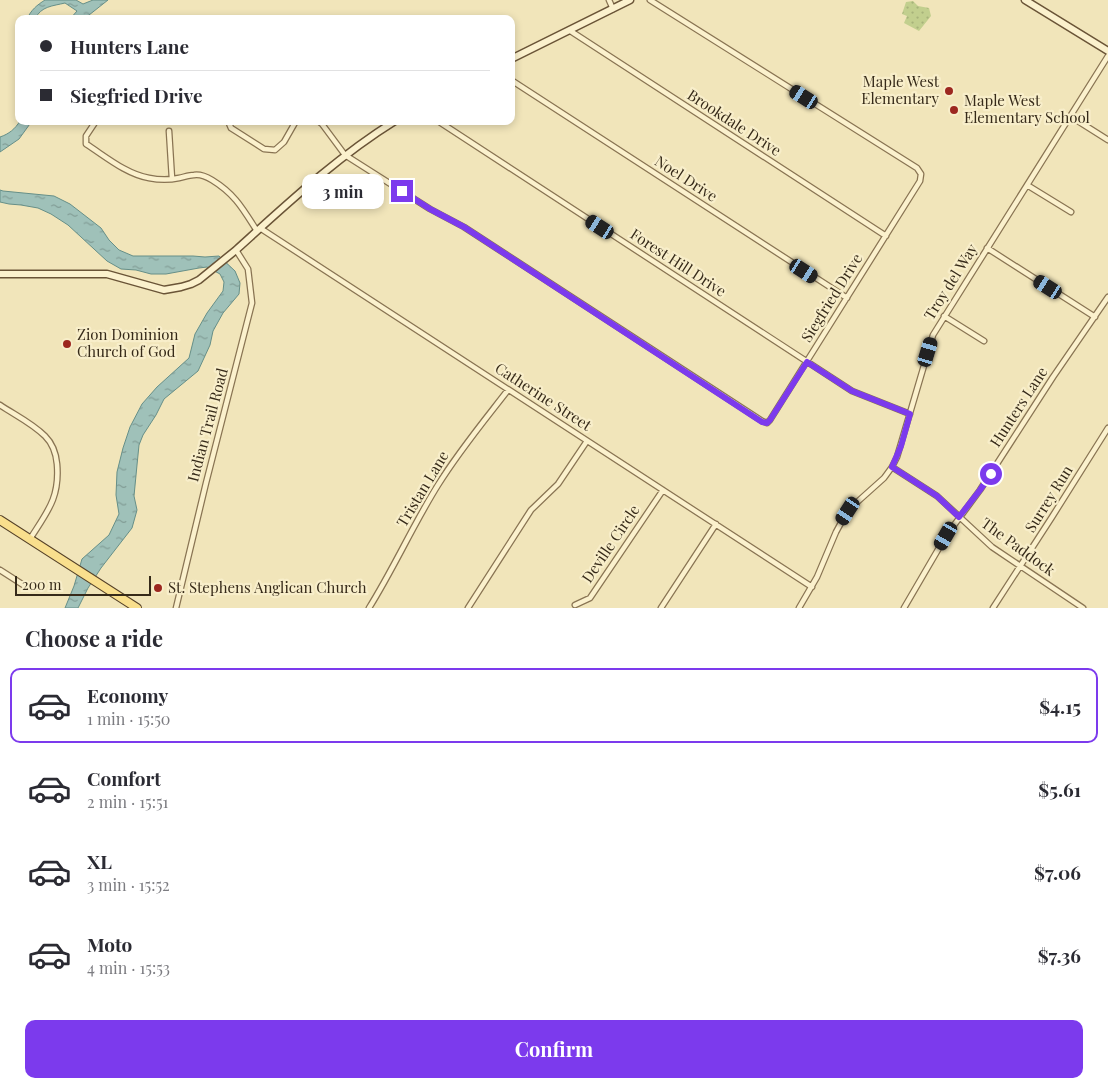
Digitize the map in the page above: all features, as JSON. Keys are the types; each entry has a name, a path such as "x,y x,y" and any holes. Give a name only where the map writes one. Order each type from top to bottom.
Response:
{"main road":[{"path":"0,520 137,608"}],"street":[{"path":"609,0 613,8"},
{"path":"515,57 630,0"},
{"name":"Siegfried Drive","path":"345,155 430,209 464,227 762,422 767,423 920,181 920,174 917,168 650,0"},
{"path":"1025,0 1108,51"},
{"name":"Brookdale Drive","path":"569,30 886,236"},
{"name":"Troy del Way","path":"799,608 812,587 836,532 848,511 884,478 892,467 899,452 933,335 1108,56"},
{"name":"Noel Drive","path":"515,83 847,298"},
{"path":"1070,116 1108,140"},
{"path":"93,125 86,136 86,144 132,173 150,179 172,180 194,175 206,177 224,188 232,196 258,230"},
{"path":"230,125 231,128 264,149 274,150 284,142 294,125"},
{"path":"323,125 345,155"},
{"path":"0,274 107,274 164,290 191,284 206,275 236,250 345,155 389,125"},
{"name":"Forest Hill Drive","path":"444,125 852,391 910,414"},
{"path":"169,131 172,180"},
{"path":"1027,185 1071,212"},
{"name":"Catherine Street","path":"258,230 812,587"},
{"path":"987,248 1095,316"},
{"name":"Indian Trail Road","path":"176,608 252,303 248,268 236,250"},
{"name":"Hunters Lane","path":"904,608 946,536 980,490 1108,297"},
{"path":"944,316 984,341"},
{"name":"Tristan Lane","path":"369,608 443,477 508,390"},
{"path":"0,405 27,422 45,437 53,447 56,458 58,482 54,498 30,539"},
{"name":"Surrey Run","path":"993,608 1108,428"},
{"path":"468,608 531,510 558,484 587,441"},
{"name":"The Paddock","path":"892,467 937,496 992,547 1077,606 1083,608"},
{"name":"Deville Circle","path":"575,605 590,598 663,490"},
{"path":"661,608 716,524"},
{"path":"0,570 25,586"}],"green space":[{"path":"913,1 918,6 929,8 931,16 919,31 904,23 907,16 902,14 906,2"}],"water":[{"path":"45,0 76,0 83,4 93,0 108,0 89,15 74,15 77,11 65,3 44,9 38,15 29,15"},
{"path":"29,125 19,139 0,152 0,137 12,131 16,126"},
{"path":"0,190 54,196 70,204 101,228 119,250 133,256 219,256 235,271 240,283 239,294 223,313 213,331 210,345 198,371 164,399 143,435 139,445 134,496 137,510 132,528 101,568 78,608 65,608 82,559 109,535 119,514 116,495 117,472 130,427 142,404 157,387 189,358 195,334 223,291 224,282 220,274 207,267 166,274 151,274 121,269 107,261 68,225 51,214 38,208 0,202"}],"place":[{"name":"Maple West Elementary","path":"949,91"},
{"name":"Maple West Elementary School","path":"954,110"},
{"name":"Zion Dominion Church of God","path":"67,344"},
{"name":"St. Stephens Anglican Church","path":"158,588"}],"route":[{"path":"402,191 430,209 464,227 762,422 767,423 770,420 807,362 852,391 910,414 901,446 892,467 937,496 959,517 991,474"}]}
